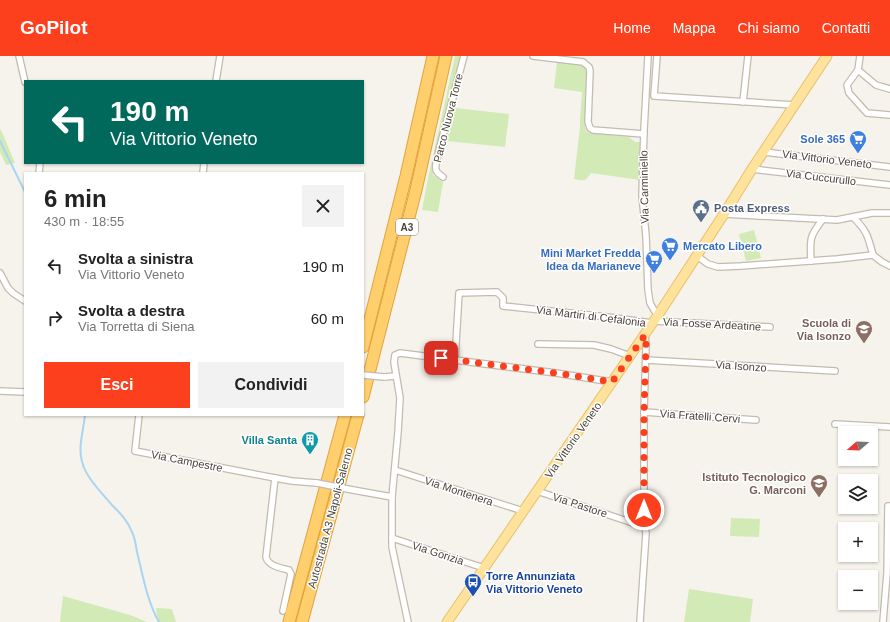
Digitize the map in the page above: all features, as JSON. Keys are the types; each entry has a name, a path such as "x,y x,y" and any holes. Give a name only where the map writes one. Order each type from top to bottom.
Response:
{"highway":[{"name":"A3","path":"364,343 406,176 433,56"},
{"name":"A3","path":"364,393 416,190 446,56"},
{"name":"Autostrada A3 Napoli-Salerno","path":"289,622 345,416"},
{"name":"Autostrada A3 Napoli-Salerno","path":"302,622 358,416"}],"main road":[{"name":"Via Vittorio Veneto","path":"447,622 645,335 827,56"}],"street":[{"path":"19,56 25,80"},
{"path":"216,80 220,56"},
{"name":"Parco Nuova Torre","path":"444,177 437,172 436,167 464,56"},
{"path":"532,56 583,62 588,67 590,71 588,122 590,128 593,130 644,134"},
{"name":"Via Carminiello","path":"648,56 642,189 646,236 648,290 650,303 654,310 655,320"},
{"path":"657,56 654,96 794,105"},
{"path":"744,102 748,56"},
{"path":"860,56 858,70 847,85 849,93 867,113 890,114"},
{"path":"858,70 876,85 890,89"},
{"name":"Via Vittorio Veneto","path":"764,152 890,167"},
{"name":"Via Cuccurullo","path":"752,169 890,185"},
{"path":"724,214 837,220 872,213 890,213"},
{"path":"853,217 868,237 873,255 890,266"},
{"path":"811,261 810,242 812,234 823,219"},
{"path":"697,256 708,264 718,267 837,259 873,255"},
{"path":"0,273 8,288 24,300"},
{"name":"Via Martiri di Cefalonia","path":"455,360 459,293 497,292 503,298 503,306 608,317 655,320"},
{"name":"Via Fosse Ardeatine","path":"655,320 770,327"},
{"path":"644,510 645,335"},
{"path":"538,344 594,345 630,356"},
{"path":"408,622 392,547 392,497 400,398 394,362 395,355 400,353 556,373 612,382"},
{"name":"Via Isonzo","path":"646,360 835,372"},
{"path":"364,375 384,377 396,376"},
{"path":"0,391 24,392"},
{"name":"Via Fratelli Cervi","path":"644,412 756,420"},
{"name":"Via Campestre","path":"139,416 135,451 275,478 317,483 392,497"},
{"path":"835,424 890,427"},
{"name":"Via Montenera","path":"395,470 523,511"},
{"path":"275,478 266,557 270,564 289,570 291,574 283,611"},
{"name":"Via Pastore","path":"538,491 645,526 646,533 640,622"},
{"path":"883,622 887,573 889,506"},
{"name":"Via Gorizia","path":"392,538 484,568"}],"green space":[{"path":"455,56 461,56 432,165 433,175 443,182 438,212 422,210 427,183"},
{"path":"557,62 580,64 588,74 586,131 590,133 629,137 635,142 642,142 640,180 591,173 584,180 574,179 580,127 582,92 554,88"},
{"path":"455,108 509,114 505,147 447,141"},
{"path":"0,129 15,163 6,165 0,152"},
{"path":"754,230 761,258 746,261 739,234"},
{"path":"731,518 760,519 759,537 730,536"},
{"path":"689,589 753,599 750,622 684,622"},
{"path":"63,596 130,615 147,622 60,622"},
{"path":"156,608 172,609 176,622 158,622"}],"waterway":[{"path":"0,141 24,190"},
{"path":"85,416 80,452 82,461 94,484 124,517 130,528 135,539 148,597 159,622"}],"place":[{"name":"Sole 365","path":"858,154"},
{"name":"Posta Express","path":"701,223"},
{"name":"Mercato Libero","path":"670,261"},
{"name":"Mini Market Fredda Idea da Marianeve","path":"654,274"},
{"name":"Scuola di Via Isonzo","path":"864,344"},
{"name":"Villa Santa","path":"310,455"},
{"name":"Istituto Tecnologico G. Marconi","path":"819,498"},
{"name":"Torre Annunziata Via Vittorio Veneto","path":"473,597"}],"route":[{"path":"441,358 612,382 645,335 644,510"}]}
